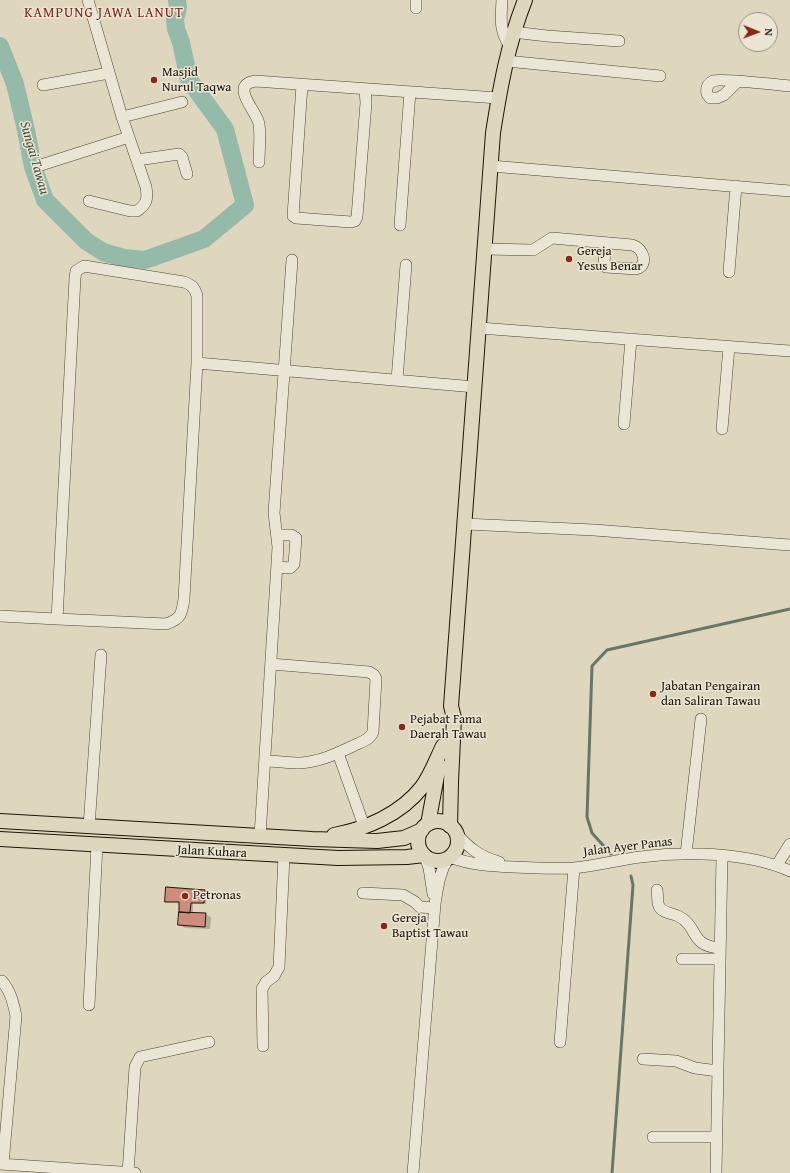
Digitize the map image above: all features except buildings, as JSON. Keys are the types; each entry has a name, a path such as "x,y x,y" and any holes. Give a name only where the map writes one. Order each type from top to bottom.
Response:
{"main road":[{"path":"451,706 446,717 443,746 425,827 419,836 418,843 424,856 430,860 436,861 449,858 457,845 457,838 452,828 450,782 454,718 451,706 493,133 498,98 506,61 513,32 525,0"},
{"path":"312,839 343,833 376,822 400,807 421,788 443,746"},
{"name":"Jalan Kuhara","path":"0,821 312,839 377,841 395,840 411,835 425,827"},
{"path":"425,827 435,822 443,822 452,828"},
{"name":"Jalan Kuhara","path":"0,840 284,856 338,858 424,856"}],"street":[{"path":"88,0 122,117 146,187 147,197 143,207 137,211 130,211 89,201"},
{"path":"502,0 502,34 510,46"},
{"path":"513,32 619,41"},
{"path":"506,61 660,76"},
{"path":"43,84 109,73"},
{"path":"259,162 259,122 244,97 244,86 248,82 255,81 498,98"},
{"path":"738,82 790,86"},
{"path":"302,85 293,216 296,218 351,222 355,221 357,217 366,89"},
{"path":"400,225 410,92"},
{"path":"122,117 182,102"},
{"path":"41,165 129,137"},
{"path":"137,160 179,154 182,157 186,174"},
{"path":"491,166 790,191"},
{"path":"729,272 736,186"},
{"path":"485,249 533,250 552,238 606,243"},
{"path":"260,836 278,547 274,513 292,260"},
{"path":"397,380 406,265"},
{"path":"0,616 57,619 166,624 176,620 182,611 197,363 198,296 196,290 191,284 90,266 84,266 76,271 57,619"},
{"path":"479,328 790,351"},
{"path":"624,424 632,339"},
{"path":"722,429 729,347"},
{"path":"197,363 475,387"},
{"path":"465,524 594,530 790,545"},
{"path":"276,535 291,535 296,538 294,564 290,568 277,567"},
{"path":"89,827 101,656"},
{"path":"265,761 299,763 314,762 338,753 371,737 373,732 376,678 374,675 369,672 271,664"},
{"path":"686,854 702,719"},
{"path":"338,753 364,826"},
{"name":"Jalan Ayer Panas","path":"452,828 466,845 486,859 514,867"},
{"path":"777,865 790,844"},
{"path":"89,1005 97,846"},
{"name":"Jalan Ayer Panas","path":"449,858 478,865 544,869 574,868 640,857 686,854 756,860 777,865 790,871"},
{"path":"263,1046 262,989 266,982 274,976 279,967 284,856"},
{"path":"424,856 429,868 435,906"},
{"path":"716,1173 722,856"},
{"path":"413,1173 415,1166 435,906 438,880 442,869 449,858"},
{"path":"560,1042 574,868"},
{"path":"657,890 659,906 662,910 678,916 685,921 695,934 698,941 720,954"},
{"path":"363,893 402,895 415,902 420,907 435,906"},
{"path":"682,959 720,954"},
{"path":"2,981 13,999 16,1016 2,1164 135,1173"},
{"path":"128,1172 135,1067 140,1057 209,1042"},
{"path":"643,1059 676,1060 695,1068 718,1071"},
{"path":"653,1137 717,1137"}],"waterway":[{"name":"Sungai Tawau","path":"0,46 15,84 33,167 45,200 86,241 103,252 124,258 145,260 204,239 245,205 225,129 189,80 181,42 176,29 175,19 178,7 177,0"},
{"path":"611,854 592,833 587,817 592,666 607,650 790,609"},
{"path":"612,1173 633,885 631,876"}],"place":[{"name":"Masjid Nurul Taqwa","path":"154,80"},
{"name":"Gereja Yesus Benar","path":"569,259"},
{"name":"Jabatan Pengairan dan Saliran Tawau","path":"653,694"},
{"name":"Pejabat Fama Daerah Tawau","path":"402,727"},
{"name":"Petronas","path":"185,896"},
{"name":"Gereja Baptist Tawau","path":"384,926"}],"district":[{"name":"KAMPUNG JAWA LANUT","path":"104,13"}]}
